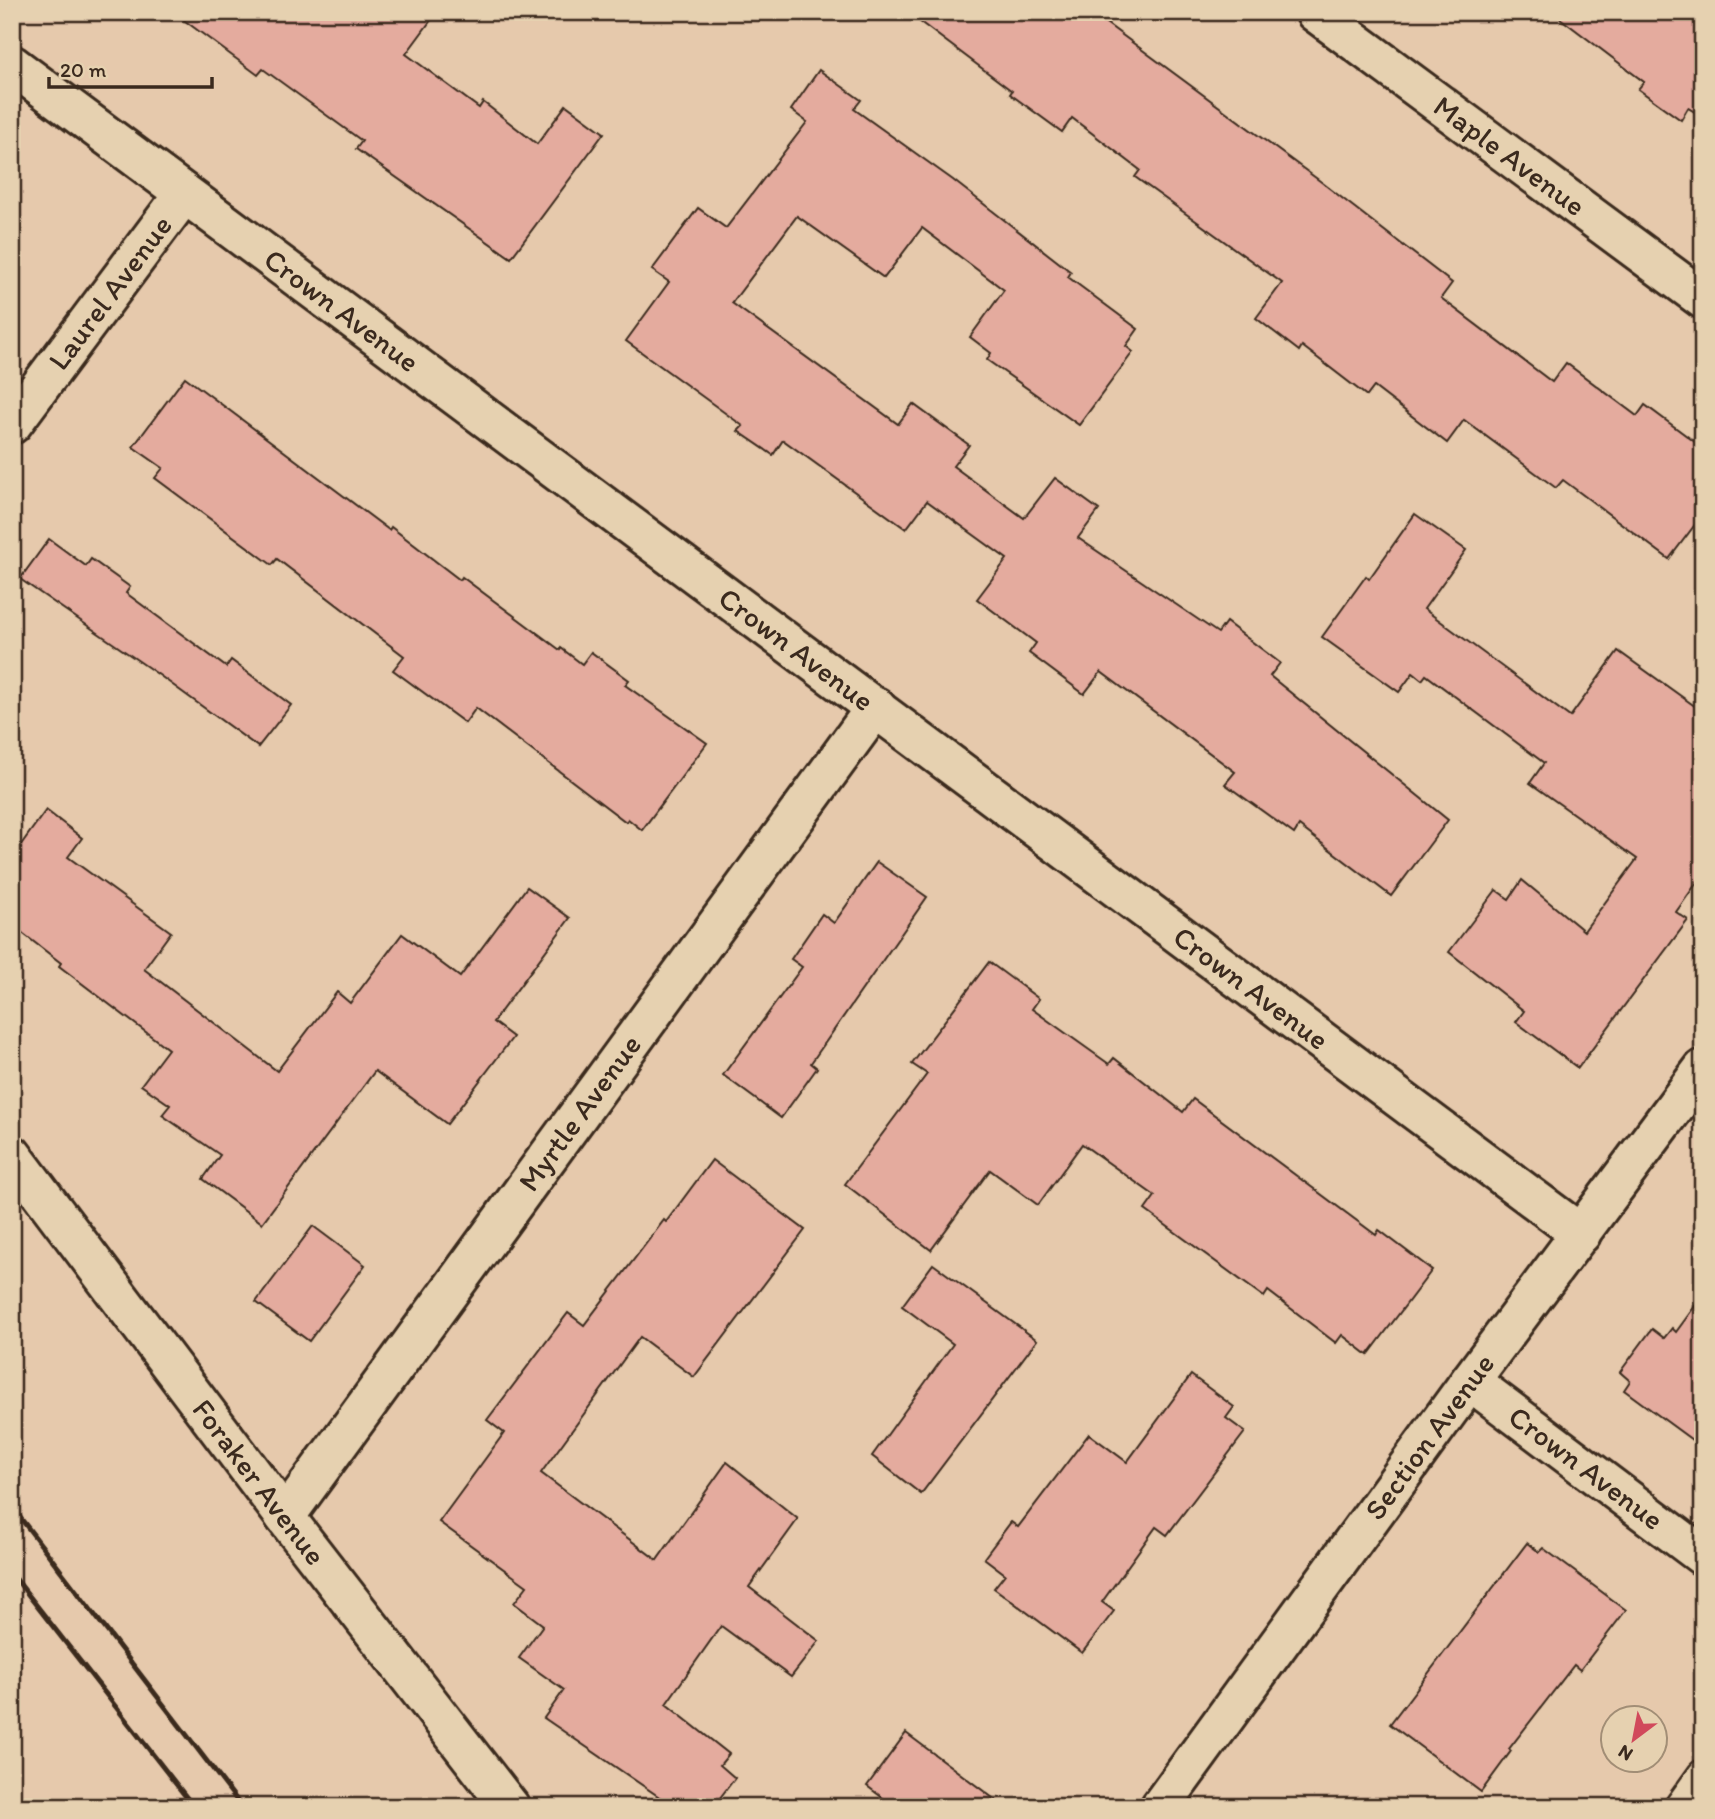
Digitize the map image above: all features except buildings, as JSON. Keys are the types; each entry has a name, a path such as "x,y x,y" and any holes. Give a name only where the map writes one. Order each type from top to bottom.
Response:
{"street":[{"name":"Maple Avenue","path":"1315,12 1703,299"},
{"name":"Crown Avenue","path":"12,65 1581,1234"},
{"name":"Laurel Avenue","path":"12,424 184,194"},
{"name":"Myrtle Avenue","path":"285,1517 876,707"},
{"name":"Section Avenue","path":"1160,1807 1470,1381 1703,1069"},
{"name":"Foraker Avenue","path":"12,1155 285,1517 510,1807"},
{"name":"Crown Avenue","path":"1470,1381 1703,1556"}],"lane":[{"path":"1679,1807 1703,1774"}],"railway":[{"path":"12,1507 242,1807"},
{"path":"12,1574 194,1807"}]}
